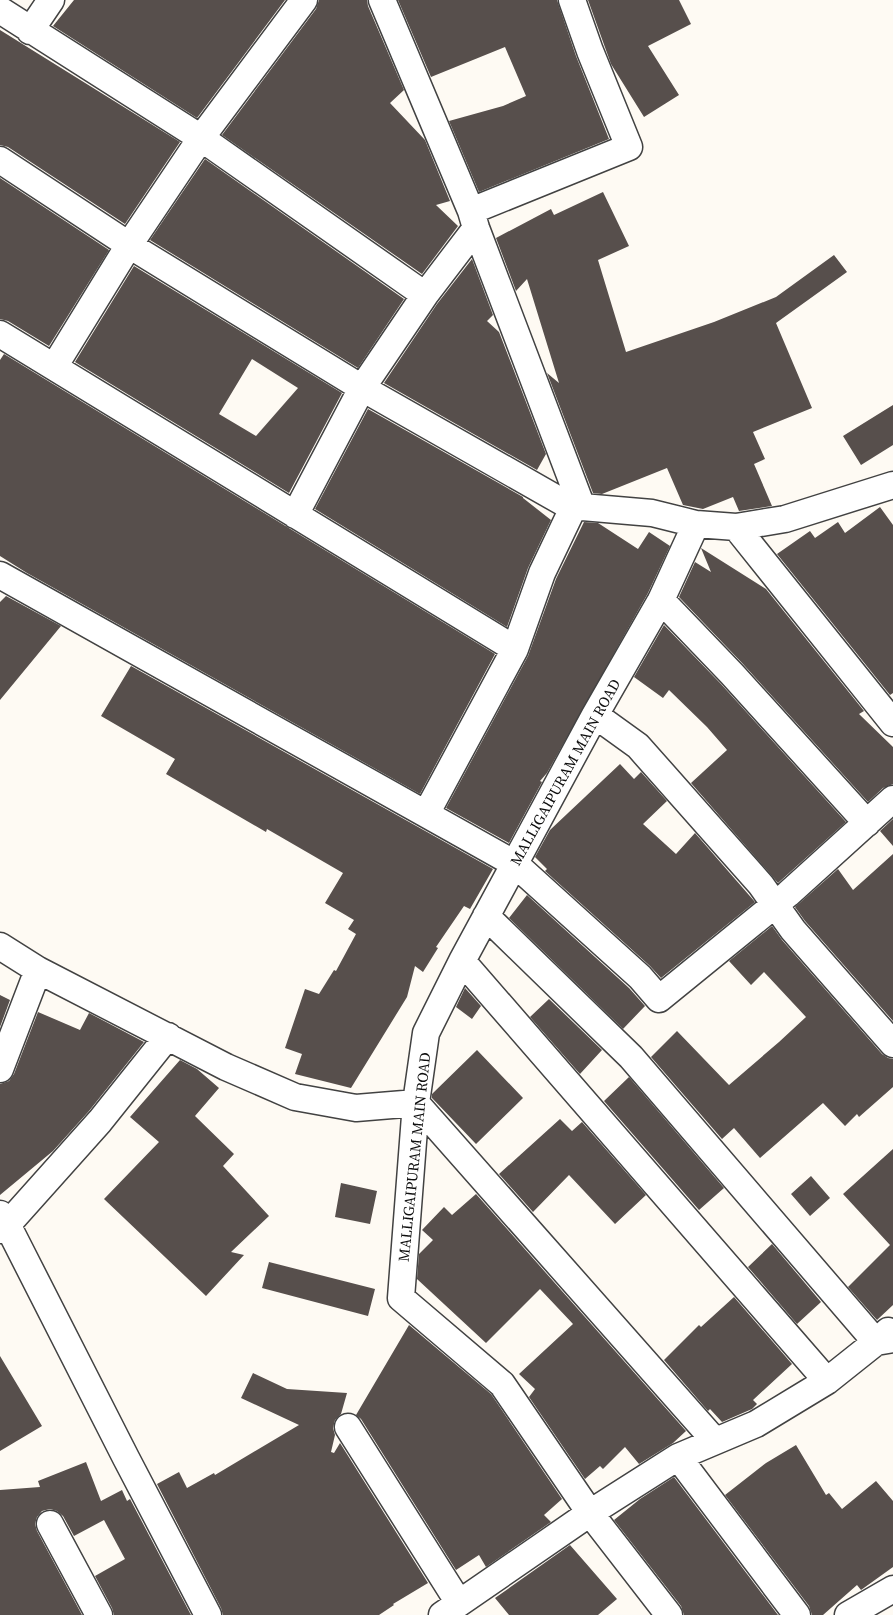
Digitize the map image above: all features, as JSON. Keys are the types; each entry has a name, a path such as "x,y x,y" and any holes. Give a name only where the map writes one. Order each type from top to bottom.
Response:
{"street":[{"path":"30,31 52,0"},
{"path":"54,367 129,245 201,138 304,0"},
{"path":"382,0 473,220 577,508 542,574 515,649 426,814"},
{"path":"295,515 362,388 426,295 473,220 630,147 590,51 572,0"},
{"path":"0,10 30,31 201,138 426,295"},
{"path":"0,160 129,245 362,388 577,508 652,513 696,524 736,527 785,519 893,484"},
{"path":"0,334 515,649"},
{"name":"MALLIGAIPURAM MAIN ROAD","path":"590,1513 502,1384 401,1298 416,1103 426,1033 486,916 661,600 696,524"},
{"path":"736,527 893,723"},
{"path":"0,575 515,864 640,977 659,999 775,904 893,799"},
{"path":"661,600 732,674 867,823"},
{"path":"596,715 638,746 761,885 793,930 893,1044"},
{"path":"348,1427 450,1609 590,1513 678,1457 756,1424 827,1380 887,1335 631,1057 486,916"},
{"path":"0,946 38,970 226,1067 295,1097 356,1108 416,1103 715,1441"},
{"path":"462,961 827,1380"},
{"path":"0,1069 38,970"},
{"path":"168,1036 100,1121 2,1223 208,1615"},
{"path":"678,1457 797,1615"},
{"path":"590,1513 669,1615"},
{"path":"50,1524 99,1615"},
{"path":"848,1615 893,1589"}],"building":[{"path":"74,0 285,0 197,118 53,26"},
{"path":"319,0 367,0 404,90 390,103 425,140 450,201 436,205 458,226 422,274 222,135 316,9"},
{"path":"398,0 557,0 576,56 609,139 479,192 449,121 503,106 526,96 505,47 431,77"},
{"path":"588,0 679,0 691,24 648,46 679,95 644,117 611,64"},
{"path":"0,30 180,142 125,224 8,147 0,145"},
{"path":"205,159 404,299 358,368 150,240"},
{"path":"0,178 109,250 49,346 8,321 0,319"},
{"path":"603,192 629,246 598,260 626,352 714,322 776,297 834,255 847,272 776,323 812,408 753,432 765,459 754,464 772,506 739,511 733,497 703,509 683,505 667,468 602,494 593,493 547,373 559,383 527,279 516,291 496,238 551,209 554,215"},
{"path":"472,259 493,315 487,321 499,332 546,454 537,470 384,383 437,304"},
{"path":"134,266 342,393 289,493 75,362","holes":["252,359 298,388 256,436 219,414"]},
{"path":"4,354 495,654 420,794 0,556 0,360"},
{"path":"893,405 893,445 861,465 843,436"},
{"path":"368,409 523,497 551,520 528,568 507,627 315,509"},
{"path":"880,507 893,525 893,693 890,695 777,554 810,531 815,538 838,522 845,533"},
{"path":"584,522 598,523 638,549 649,532 670,546 648,593 547,773 540,781 542,782 509,843 446,808 528,656 556,579"},
{"path":"701,548 766,589 864,711 859,714 893,747 893,784 883,788 868,802 743,664 679,597 695,562 711,572"},
{"path":"6,596 61,626 0,700 0,602"},
{"path":"664,625 721,684 846,822 778,883 691,783 727,750 707,727 669,690 663,698 634,677"},
{"path":"131,666 493,869 470,909 464,906 436,947 438,948 423,972 415,966 407,997 351,1088 295,1074 302,1054 285,1048 305,989 319,994 334,970 336,971 356,934 348,929 354,920 325,903 343,873 267,829 266,832 166,774 175,759 101,716"},
{"path":"620,764 634,779 641,772 667,801 643,824 676,854 695,833 755,902 661,978 545,871 547,869 535,857 550,830"},
{"path":"893,819 893,846 880,831"},
{"path":"893,854 893,1021 805,921 795,907 838,869 853,890"},
{"path":"527,895 629,988 645,1006 623,1029 509,918"},
{"path":"772,926 782,940 882,1054 893,1059 893,1087 859,1117 857,1114 845,1126 823,1103 760,1158 734,1128 722,1139 651,1057 677,1031 729,1085 806,1017 764,972 751,985 729,961"},
{"path":"465,988 481,1006 472,1019 456,1007"},
{"path":"0,995 10,1000 0,1027"},
{"path":"549,999 602,1050 580,1074 530,1017"},
{"path":"38,1012 80,1030 89,1013 144,1042 89,1111 53,1151 0,1195 0,1084 9,1081 14,1074"},
{"path":"477,1050 523,1098 476,1144 432,1098 432,1094"},
{"path":"180,1060 197,1069 219,1088 195,1116 234,1154 223,1166 269,1216 231,1252 244,1255 206,1296 104,1199 159,1142 130,1117"},
{"path":"629,1077 724,1188 699,1210 604,1101"},
{"path":"560,1119 572,1131 582,1122 646,1195 615,1224 569,1175 533,1212 499,1174"},
{"path":"893,1149 893,1305 877,1320 848,1287 890,1245 843,1194"},
{"path":"811,1176 830,1198 810,1216 791,1194"},
{"path":"341,1183 377,1191 370,1224 335,1217"},
{"path":"476,1194 686,1431 673,1443 639,1464 625,1447 603,1469 600,1466 585,1479 529,1397 535,1389 519,1374 573,1324 540,1289 486,1343 417,1279 419,1254 433,1240 422,1230 444,1207 452,1215"},
{"path":"772,1244 821,1302 797,1324 748,1267"},
{"path":"269,1262 375,1289 368,1316 262,1288"},
{"path":"734,1297 792,1364 753,1400 757,1404 752,1409 722,1422 710,1409 708,1411 664,1360 699,1325 701,1327"},
{"path":"409,1325 491,1394 562,1499 544,1515 551,1522 486,1567 479,1555 456,1570 361,1419 356,1415"},
{"path":"0,1356 42,1426 0,1451"},
{"path":"253,1373 287,1389 347,1393 341,1414 335,1420 333,1428 335,1435 331,1452 334,1453 340,1443 428,1583 393,1604 379,1615 223,1615 157,1484 179,1472 187,1488 214,1473 215,1475 299,1425 241,1398"},
{"path":"796,1445 826,1495 829,1493 842,1509 876,1481 893,1501 893,1567 861,1590 857,1585 823,1615 812,1615 809,1606 725,1495 766,1463"},
{"path":"86,1462 101,1501 122,1490 127,1501 130,1499 191,1615 114,1615 95,1576 125,1559 104,1520 74,1536 63,1516 57,1511 50,1509 42,1511 37,1517 35,1524 37,1531 82,1615 0,1615 0,1490 40,1487 38,1481"},
{"path":"674,1477 778,1615 684,1615 681,1606 614,1520 640,1499"},
{"path":"570,1545 617,1599 598,1615 509,1615 495,1598"}]}
